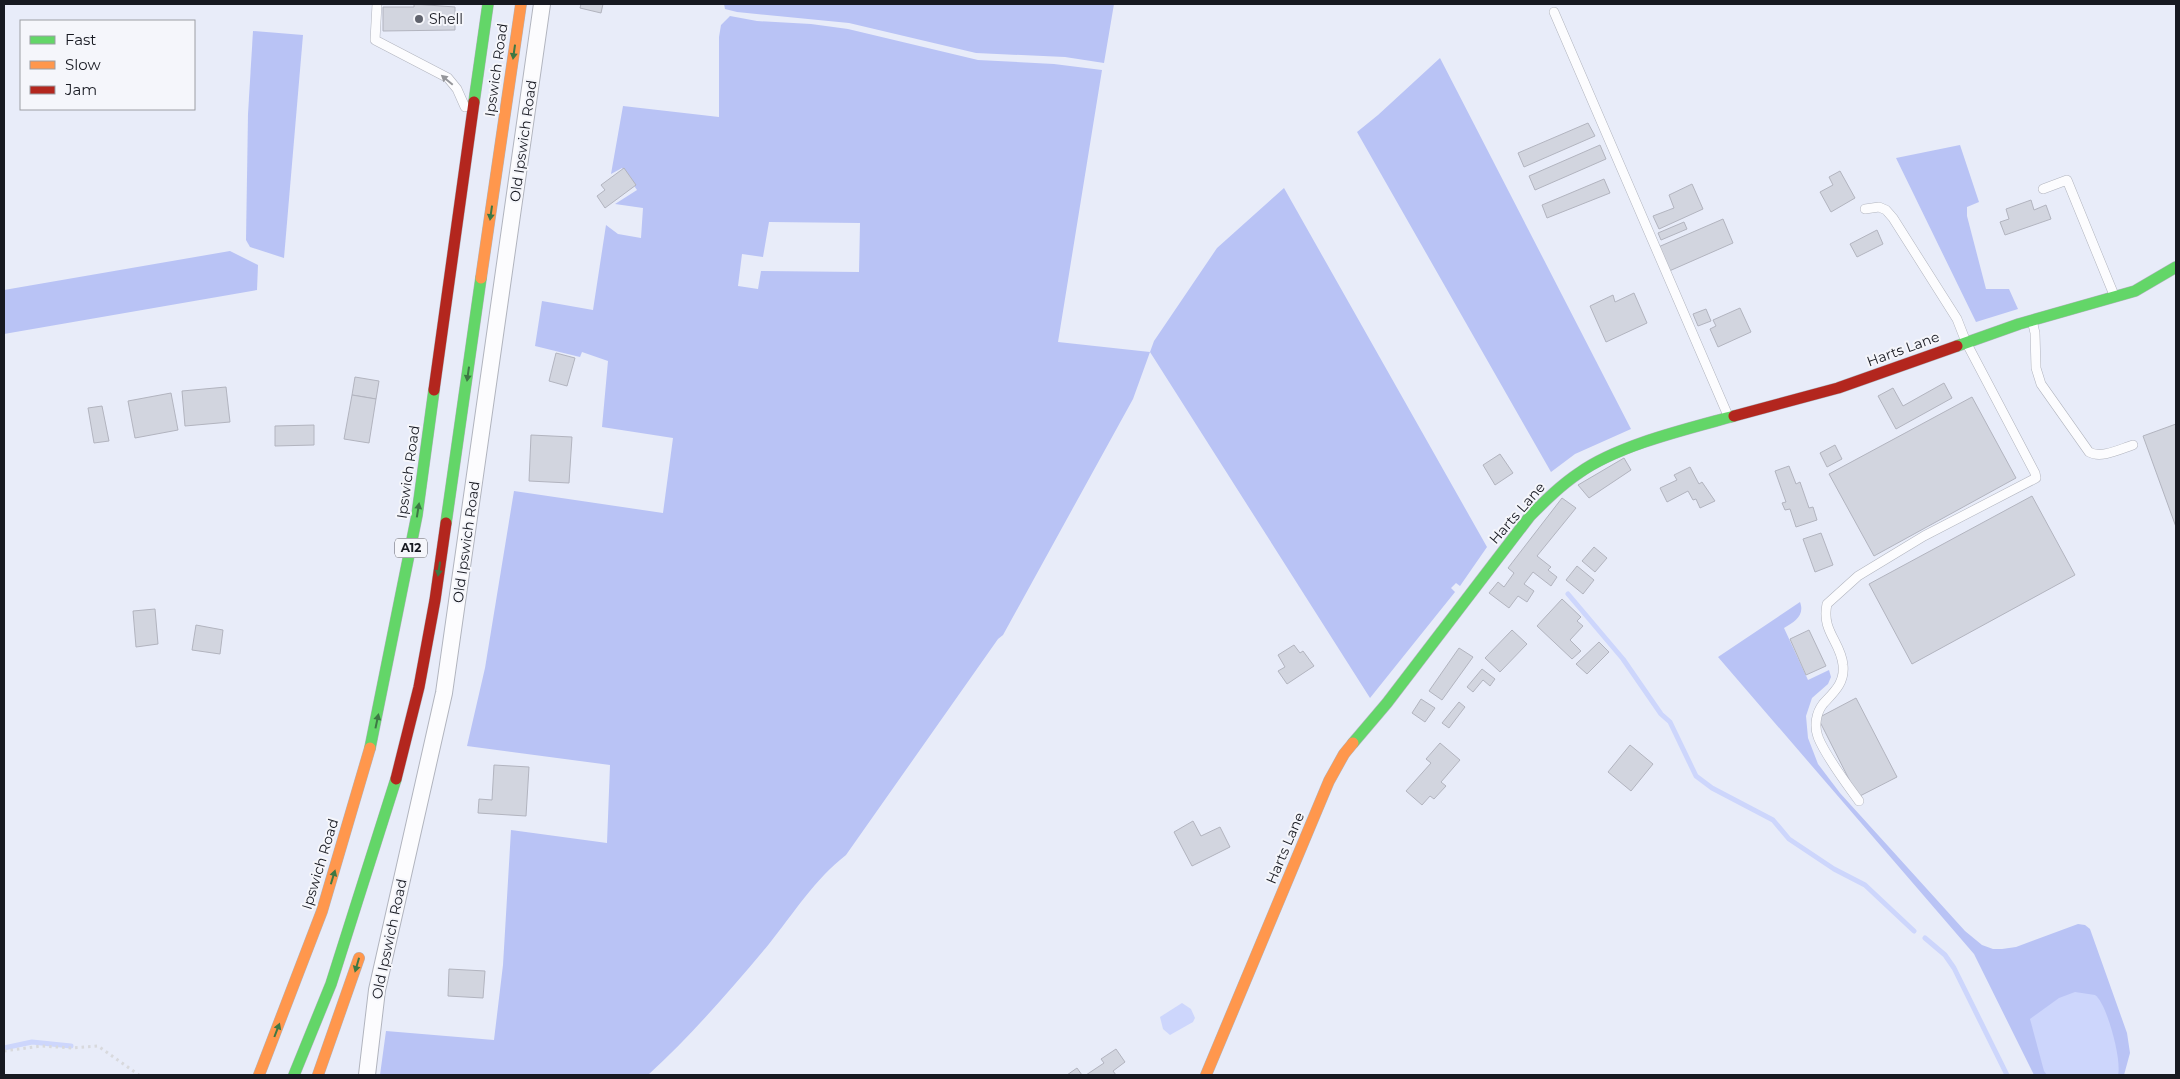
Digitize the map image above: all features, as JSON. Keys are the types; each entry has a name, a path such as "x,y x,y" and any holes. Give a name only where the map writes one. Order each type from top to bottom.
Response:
{"main road":[{"name":"Ipswich Road","path":"259,1075 322,911 372,746 417,515 488,4"},
{"name":"Ipswich Road","path":"294,1075 331,984 395,782 419,687 435,600 521,4"},
{"name":"Harts Lane","path":"1206,1075 1329,781 1344,754 1387,702 1530,516 1552,494 1580,472 1604,458 1673,433 1838,388 2032,320 2135,291 2176,267"},
{"name":"A12","path":"395,782 395,818"},
{"path":"318,1075 361,949"}],"street":[{"name":"Old Ipswich Road","path":"367,1075 377,990 444,693 542,4"}],"lane":[{"path":"377,4 375,40 448,78 457,89 472,121"},
{"path":"1554,12 1729,418"},
{"path":"2043,189 2067,180 2115,296"},
{"path":"1859,801 1818,736 1817,714 1838,689 1844,668 1843,660 1826,625 1825,613 1827,604 1849,583 1866,571 1924,536 2036,478 1956,319 1893,218 1886,210 1879,207 1865,209"},
{"path":"2032,320 2035,333 2036,368 2041,384 2089,452 2103,454 2133,445"}],"path":[{"path":"4,1052 41,1046 72,1048 98,1046 139,1075"}],"shaded area":[{"path":"724,4 1114,4 1104,63 1065,57 976,53 849,23 737,12 725,9"},
{"path":"730,16 757,21 811,24 848,29 978,60 1054,64 1102,70 1058,342 1150,352 1133,399 1003,635 998,639 846,855 814,886 740,978 696,1028 664,1060 648,1075 380,1075 386,1031 494,1040 503,965 511,830 607,843 610,765 467,746 485,668 514,491 663,513 673,438 602,427 608,361 582,352 580,357 535,346 542,301 593,310 606,225 618,234 641,238 643,208 615,204 637,190 622,168 611,174 623,106 719,117 719,37 721,25","holes":["769,222 860,223 859,272 761,271 758,289 738,286 742,254 763,257"]},
{"path":"253,31 303,35 284,258 250,247 246,240 248,114"},
{"path":"1440,58 1631,429 1575,454 1551,472 1357,132"},
{"path":"1960,145 1979,202 1967,207 1967,216 1986,289 2009,289 2018,309 1976,322 1896,158"},
{"path":"1284,188 1487,547 1460,586 1456,583 1451,588 1455,592 1370,698 1150,352 1154,341 1217,248"},
{"path":"230,251 258,265 257,290 4,334 4,290"},
{"path":"1800,602 1801,611 1798,618 1784,628 1808,680 1829,670 1831,677 1828,684 1812,698 1806,716 1808,738 1818,764 1840,793 1965,931 1982,945 1993,949 2016,947 2078,924 2085,925 2090,929 2127,1033 2130,1053 2124,1075 2034,1075 1974,954 1718,657"},
{"path":"2075,992 2095,995 2100,1000 2109,1020 2116,1046 2118,1075 2047,1075 2044,1071 2030,1019 2059,998"},
{"path":"1182,1003 1191,1009 1195,1018 1193,1022 1170,1035 1163,1029 1160,1017"}],"building":[{"name":"Shell","path":"414,4 455,7 455,30 383,31 383,7 414,7"},
{"path":"581,4 603,4 601,13 580,8"},
{"path":"1588,123 1595,136 1524,167 1518,153"},
{"path":"1600,145 1606,159 1535,190 1529,176"},
{"path":"624,168 636,185 605,208 597,196 605,190 601,185"},
{"path":"1840,171 1855,198 1831,212 1820,192 1833,185 1829,177"},
{"path":"1604,179 1610,193 1547,218 1542,205"},
{"path":"1692,184 1703,209 1659,229 1653,216 1674,208 1669,195"},
{"path":"2031,200 2034,210 2046,205 2051,219 2005,235 2000,222 2009,219 2006,209"},
{"path":"1723,219 1733,243 1667,272 1656,248"},
{"path":"1684,222 1687,229 1661,240 1658,233"},
{"path":"1877,230 1883,244 1857,257 1850,244"},
{"path":"1634,293 1647,323 1606,342 1590,306 1613,295 1615,302"},
{"path":"1740,308 1751,332 1718,347 1710,329 1716,326 1713,320"},
{"path":"1706,309 1711,321 1698,326 1693,314"},
{"path":"556,353 575,358 567,386 549,381"},
{"path":"355,377 379,381 376,399 352,395"},
{"path":"1944,383 1952,398 1896,429 1878,396 1893,388 1903,406"},
{"path":"226,387 230,422 185,426 182,391"},
{"path":"171,393 178,430 135,438 128,401"},
{"path":"352,395 376,399 369,443 344,439"},
{"path":"1972,397 2016,478 1874,556 1829,474"},
{"path":"102,406 109,441 94,443 88,408"},
{"path":"2176,424 2176,527 2143,436"},
{"path":"314,425 314,445 275,446 275,426"},
{"path":"531,435 572,437 569,483 529,481"},
{"path":"1835,445 1842,459 1827,467 1820,453"},
{"path":"1500,454 1513,473 1495,485 1483,465"},
{"path":"1624,458 1631,470 1589,498 1578,485"},
{"path":"1789,466 1796,484 1800,482 1809,508 1813,507 1817,520 1796,527 1790,509 1785,510 1782,503 1786,502 1775,471"},
{"path":"1690,467 1699,484 1702,482 1715,501 1700,508 1696,499 1693,500 1688,491 1667,502 1660,488 1677,480 1674,475"},
{"path":"2032,496 2075,575 1912,664 1869,584"},
{"path":"1562,498 1576,508 1537,556 1551,567 1548,570 1557,577 1551,586 1533,572 1524,584 1534,591 1527,602 1518,596 1509,608 1489,593 1498,582 1504,587 1514,573 1508,568"},
{"path":"1821,533 1833,565 1815,572 1803,539"},
{"path":"1594,547 1607,558 1595,572 1582,561"},
{"path":"1577,566 1594,580 1583,594 1566,580"},
{"path":"1562,599 1581,617 1577,621 1583,626 1570,640 1581,651 1572,659 1537,626"},
{"path":"155,609 158,644 136,647 133,611"},
{"path":"196,625 223,630 220,654 192,650"},
{"path":"1512,630 1527,644 1500,672 1485,658"},
{"path":"1809,630 1826,666 1806,675 1790,639"},
{"path":"1599,642 1609,652 1587,674 1576,664"},
{"path":"1294,645 1300,653 1303,651 1314,666 1287,684 1278,671 1285,667 1278,655"},
{"path":"1459,648 1473,657 1442,700 1429,691"},
{"path":"1482,669 1495,679 1490,686 1483,680 1473,692 1467,687"},
{"path":"1856,698 1897,777 1858,797 1818,718"},
{"path":"1421,699 1435,708 1425,722 1412,713"},
{"path":"1459,702 1465,707 1449,728 1442,723"},
{"path":"1440,743 1460,760 1441,782 1446,786 1434,799 1430,796 1422,805 1406,791 1431,763 1426,759"},
{"path":"1630,745 1653,764 1631,791 1608,772"},
{"path":"494,765 529,767 526,816 478,813 479,799 492,800"},
{"path":"1193,821 1201,836 1220,827 1230,847 1192,866 1174,832"},
{"path":"449,969 485,971 483,998 448,996"},
{"path":"1116,1049 1125,1062 1113,1071 1116,1075 1086,1075 1104,1063 1101,1059"},
{"path":"1077,1068 1082,1075 1067,1075"}],"waterway":[{"path":"1568,594 1623,659 1661,714 1670,722 1696,776 1712,788 1773,820 1789,839 1834,869 1865,885 1914,931"},
{"path":"1925,938 1945,955 1954,968 2007,1075"},
{"path":"4,1048 32,1042 71,1046"}],"traffic: fast":[{"path":"474,102 488,4"},
{"path":"1957,346 2019,324 2135,291 2176,267"},
{"path":"446,523 481,278"},
{"path":"370,748 417,515 434,390"},
{"path":"1353,743 1387,703 1530,516 1560,488 1579,473 1613,454 1675,432 1734,416"},
{"path":"294,1075 331,984 396,779"}],"traffic: slow":[{"path":"481,278 521,4"},
{"path":"1206,1075 1329,781 1344,754 1353,743"},
{"path":"259,1075 322,911 370,748"},
{"path":"318,1075 359,958"}],"traffic: jam":[{"path":"434,390 474,102"},
{"path":"1734,416 1838,388 1957,346"},
{"path":"396,779 419,687 435,600 446,523"}],"place":[{"name":"Shell","path":"419,19"}]}
